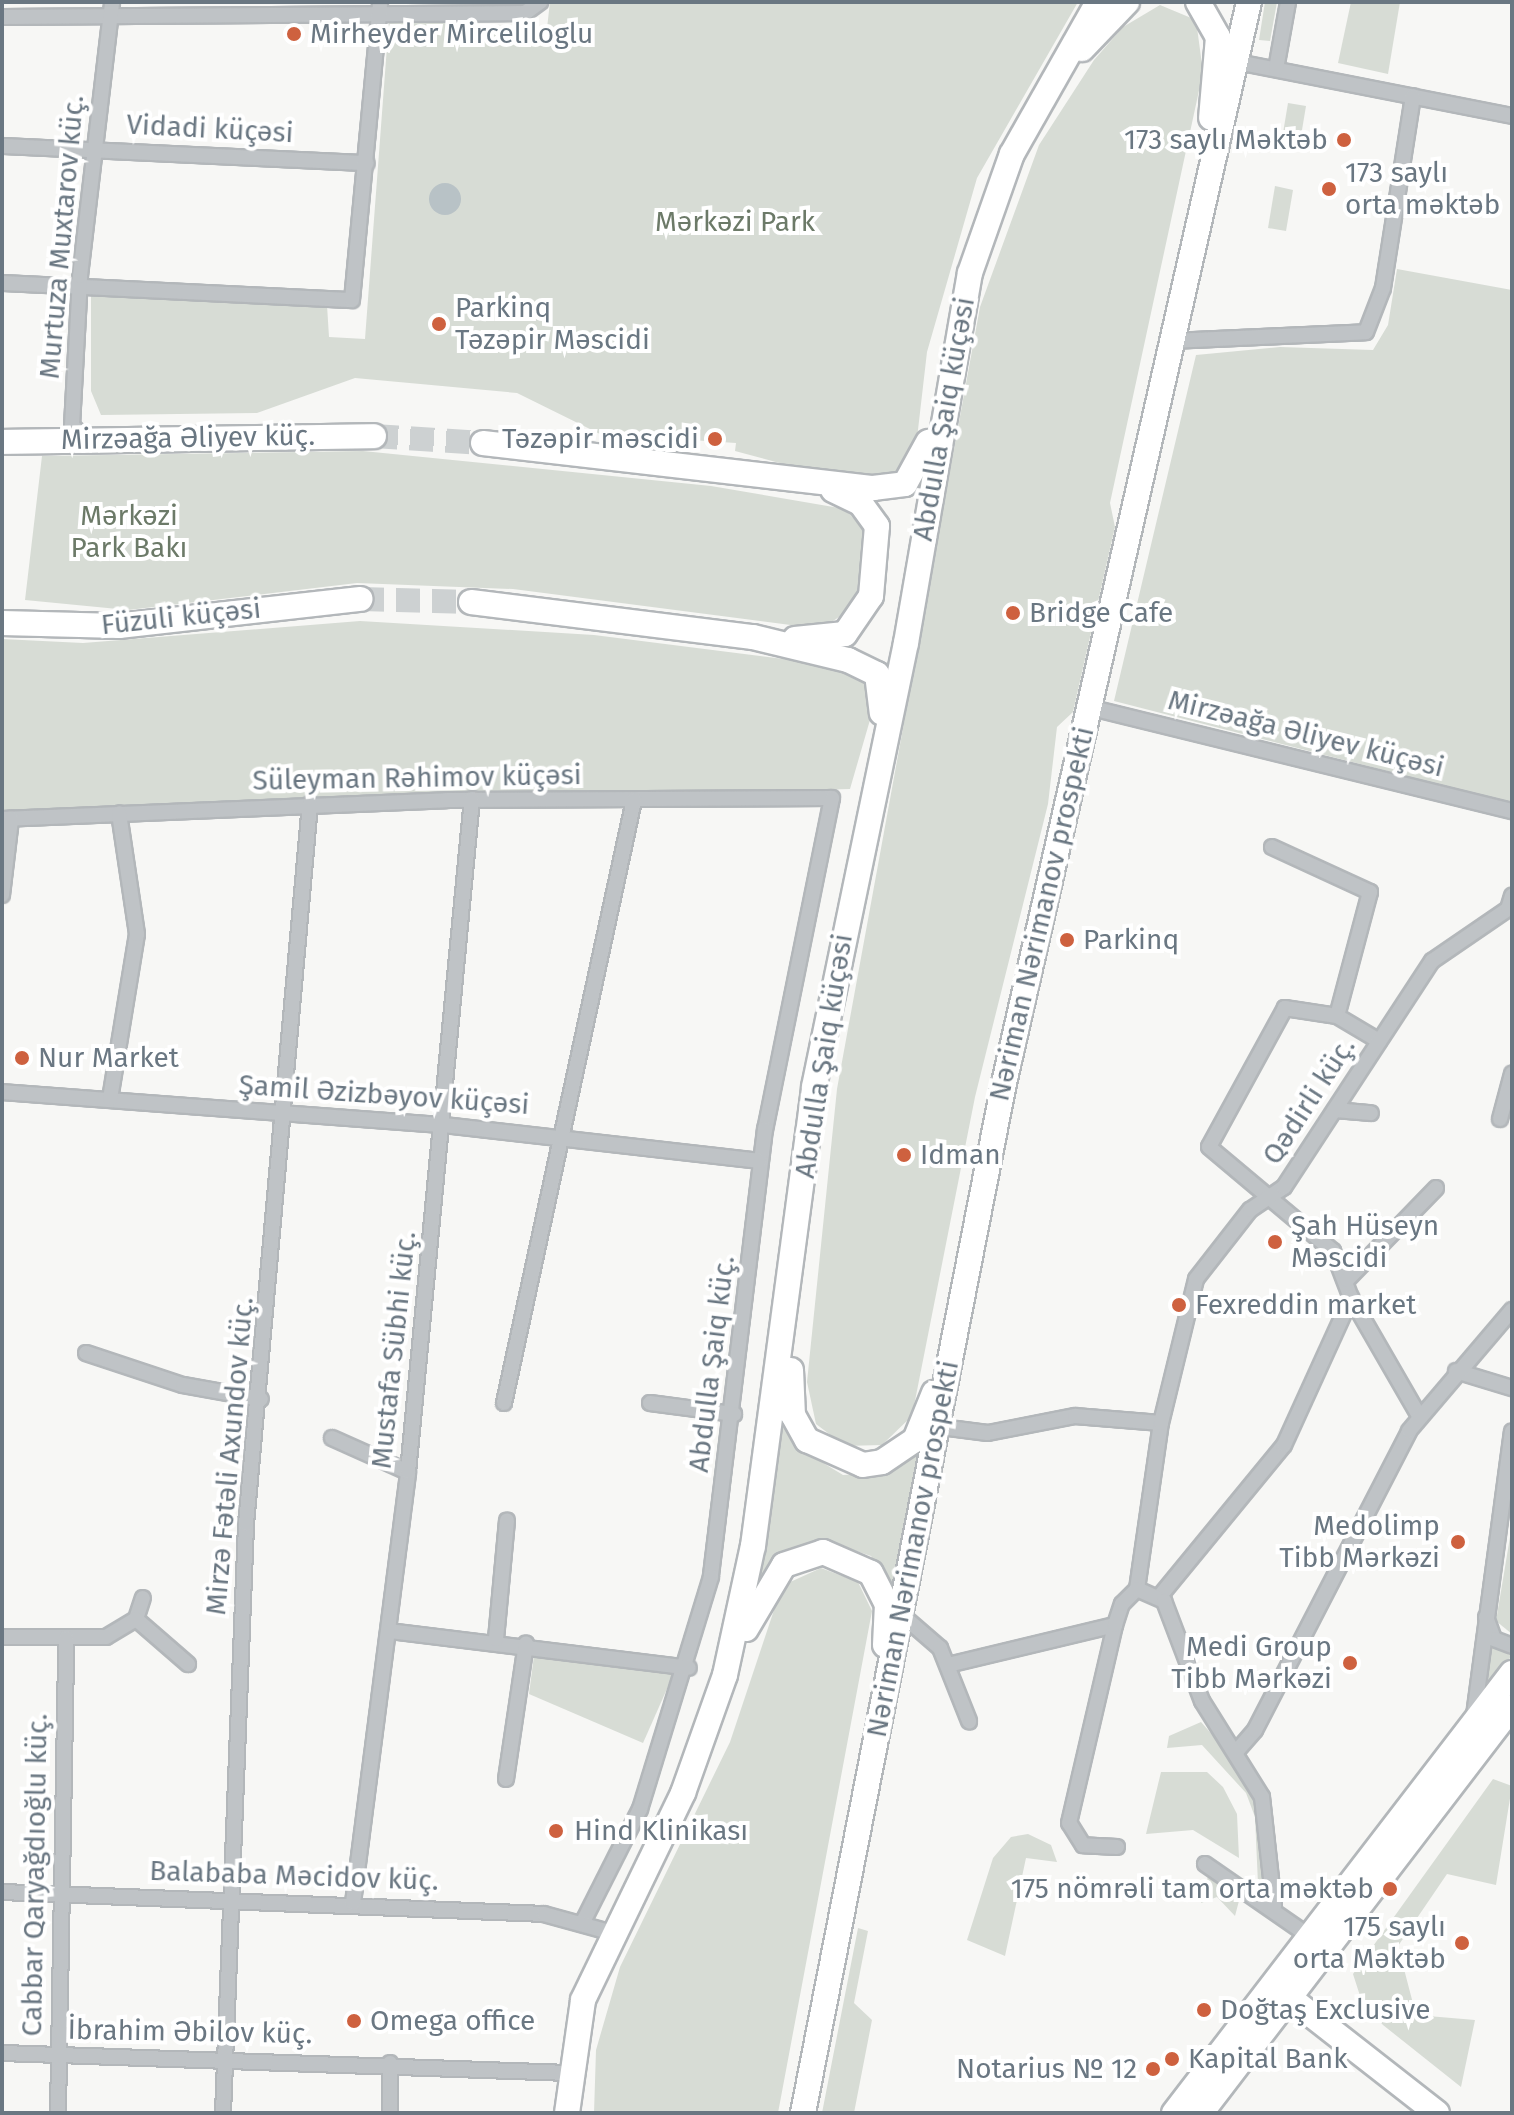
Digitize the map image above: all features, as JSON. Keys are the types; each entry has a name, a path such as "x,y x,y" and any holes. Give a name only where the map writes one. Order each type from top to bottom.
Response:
{"main road":[{"name":"Abdulla Şaiq küçəsi","path":"567,2113 569,2073 583,2000 678,1805 725,1675 792,1287 814,1087 881,763 949,375 983,225 1053,80 1098,2"},
{"path":"1053,80 1127,2"},
{"path":"1195,231 1219,59 1213,21 1198,2"},
{"name":"Nəriman Nərimanov prospekti","path":"803,2113 888,1678 941,1427 968,1259 1088,707 1249,2"},
{"path":"483,443 873,488 905,484 924,456 949,375"},
{"name":"Mirzəağa Əliyev küç.","path":"2,442 374,436"},
{"path":"471,602 753,637 824,639 853,629 871,596 878,543 873,518 851,497 765,475"},
{"name":"Füzuli küçəsi","path":"2,623 119,626 360,599"},
{"path":"753,637 877,674 881,763"},
{"path":"792,1287 797,1426 821,1452 863,1465 901,1453 921,1431 968,1259"},
{"path":"725,1675 773,1577 795,1558 823,1552 858,1562 881,1588 888,1678"},
{"path":"1201,2113 1281,1991 1309,1936 1512,1673"},
{"path":"1174,2113 1281,1991 1314,1967 1512,1707"},
{"path":"1309,1936 1339,1934"},
{"path":"1309,1936 1314,1967"},
{"path":"1281,1991 1437,2113"}],"street":[{"path":"2,17 111,9 380,7 525,13 540,2"},
{"path":"1276,69 1288,2"},
{"path":"2,283 343,301 356,295 380,7"},
{"name":"Murtuza Muxtarov küç.","path":"111,9 79,286 72,431 116,440"},
{"path":"1237,62 1512,116"},
{"path":"1171,341 1366,332 1383,288 1413,96"},
{"name":"Vidadi küçəsi","path":"2,146 367,163"},
{"name":"Mirzəağa Əliyev küçəsi","path":"1088,707 1512,811"},
{"name":"Süleyman Rəhimov küçəsi","path":"6,819 472,799 832,798"},
{"name":"Abdulla Şaiq küç.","path":"584,1920 640,1809 689,1668 711,1577 734,1414 760,1161 832,798"},
{"name":"Mustafa Sübhi küç.","path":"353,1903 408,1472 444,1125 472,799"},
{"path":"504,1403 566,1136 634,800"},
{"name":"Mirzə Fətəli Axundov küç.","path":"223,2113 244,1554 287,1115 310,804"},
{"path":"110,1099 137,934 119,813"},
{"path":"2,895 6,819"},
{"path":"1272,847 1370,892 1337,1016"},
{"name":"Qədirli küç.","path":"1137,1589 1161,1423 1196,1279 1250,1210 1273,1198 1441,950 1511,907"},
{"path":"1379,1041 1337,1016 1285,1008 1208,1141 1318,1233 1347,1280 1351,1298 1419,1416"},
{"path":"1500,1119 1512,1074"},
{"name":"Şamil Əzizbəyov küçəsi","path":"2,1092 566,1136 760,1161"},
{"path":"1335,1110 1371,1113"},
{"path":"1347,1280 1436,1188"},
{"path":"1160,1596 1284,1445 1351,1298"},
{"path":"1236,1752 1255,1730 1419,1416 1512,1310"},
{"path":"86,1353 183,1385 261,1399"},
{"path":"1456,1371 1512,1388"},
{"path":"650,1403 734,1414"},
{"path":"941,1427 988,1433 1075,1416 1161,1423"},
{"path":"1473,1723 1485,1606 1512,1432"},
{"path":"332,1438 408,1472"},
{"path":"496,1639 507,1521"},
{"path":"1117,1847 1083,1845 1069,1823 1122,1604 1137,1589 1160,1596"},
{"path":"1160,1596 1202,1701 1262,1797 1274,1906"},
{"path":"2,1637 106,1637 136,1619 143,1598"},
{"path":"1485,1606 1494,1639 1512,1646"},
{"path":"903,1616 928,1633 948,1665 969,1721"},
{"path":"136,1619 188,1664"},
{"path":"948,1665 1115,1625"},
{"path":"389,1631 496,1639 689,1668"},
{"name":"Cabbar Qaryağdıoğlu küç.","path":"58,2113 66,1638"},
{"path":"506,1779 526,1643"},
{"path":"1205,1864 1274,1906 1309,1936"},
{"name":"Balababa Məcidov küç.","path":"2,1892 353,1903 584,1920 613,1933"},
{"name":"İbrahim Əbilov küç.","path":"2,2053 390,2063 569,2073"},
{"path":"390,2063 390,2113"}],"green space":[{"name":"Mərkəzi Park","path":"550,2 1078,2 977,178 927,352 916,447 896,479 787,465 735,451 736,443 600,434 517,393 355,378 257,413 101,415 91,391 91,291 327,305 329,337 365,339 389,20 547,28"},
{"path":"1265,2 1277,2 1270,41 1259,40"},
{"path":"1351,2 1400,2 1388,74 1338,63"},
{"path":"1160,5 1196,20 1203,72 1110,503 1115,527 1073,712 1057,727 1048,804 975,1097 912,1416 882,1445 845,1446 816,1424 807,1382 837,1089 980,307 1039,145 1094,60 1123,27"},
{"path":"1288,103 1306,106 1299,148 1281,145"},
{"path":"1275,186 1293,190 1286,231 1268,228"},
{"path":"1397,269 1512,290 1512,803 1114,701 1196,355 1280,347 1373,350 1388,325"},
{"name":"Mərkəzi Park Bakı","path":"363,451 711,486 845,509 866,532 857,605 821,629 513,589 357,583 128,610 25,600 42,456"},
{"path":"360,621 594,635 823,664 868,681 872,713 850,789 2,814 2,639 83,643"},
{"path":"783,1414 802,1450 843,1475 890,1473 931,1435 898,1601 871,1556 826,1541 789,1549 757,1581"},
{"path":"1512,1525 1512,1634 1496,1621"},
{"path":"821,1568 858,1582 872,1611 778,2113 594,2113 596,2050 620,1967 730,1742 778,1598 788,1583"},
{"path":"1485,1644 1512,1655 1481,1697"},
{"path":"535,1648 674,1673 643,1743 529,1694"},
{"path":"1201,1722 1245,1772 1260,1805 1267,1890 1258,1884 1255,1817 1246,1793 1202,1745 1167,1748 1169,1736"},
{"path":"1161,1772 1207,1772 1223,1787 1237,1814 1239,1858 1193,1830 1146,1834"},
{"path":"1493,1779 1512,1786 1496,1885 1447,1874 1398,1946 1416,2015 1475,2020 1461,2087 1383,2025 1362,2002 1353,1974"},
{"path":"1028,1834 1051,1845 1057,1862 1026,1858 1005,1956 967,1940 993,1858 1011,1837"},
{"path":"1208,1876 1240,1897 1235,1916 1217,1897 1201,1903"},
{"path":"858,1928 868,1931 854,2003 872,2020 854,2113 822,2113"}],"shaded area":[{"path":"445,183 457,187 461,199 457,211 445,215 433,211 429,199 433,187"}],"tunnel":[{"path":"374,436 483,443"},
{"path":"360,599 471,602"}],"place":[{"name":"Mirheyder Mirceliloglu","path":"294,34"},
{"name":"173 saylı Məktəb","path":"1344,140"},
{"name":"173 saylı orta məktəb","path":"1329,189"},
{"name":"Parkinq Təzəpir Məscidi","path":"439,324"},
{"name":"Təzəpir məscidi","path":"715,439"},
{"name":"Bridge Cafe","path":"1013,613"},
{"name":"Parkinq","path":"1067,940"},
{"name":"Nur Market","path":"22,1058"},
{"name":"Idman","path":"904,1155"},
{"name":"Şah Hüseyn Məscidi","path":"1275,1242"},
{"name":"Fexreddin market","path":"1179,1305"},
{"name":"Medolimp Tibb Mərkəzi","path":"1458,1542"},
{"name":"Medi Group Tibb Mərkəzi","path":"1350,1663"},
{"name":"Hind Klinikası","path":"556,1831"},
{"name":"175 nömrəli tam orta məktəb","path":"1390,1889"},
{"name":"175 saylı orta Məktəb","path":"1462,1943"},
{"name":"Doğtaş Exclusive","path":"1204,2010"},
{"name":"Omega office","path":"354,2021"},
{"name":"Kapital Bank","path":"1172,2059"},
{"name":"Notarius № 12","path":"1153,2069"}]}
